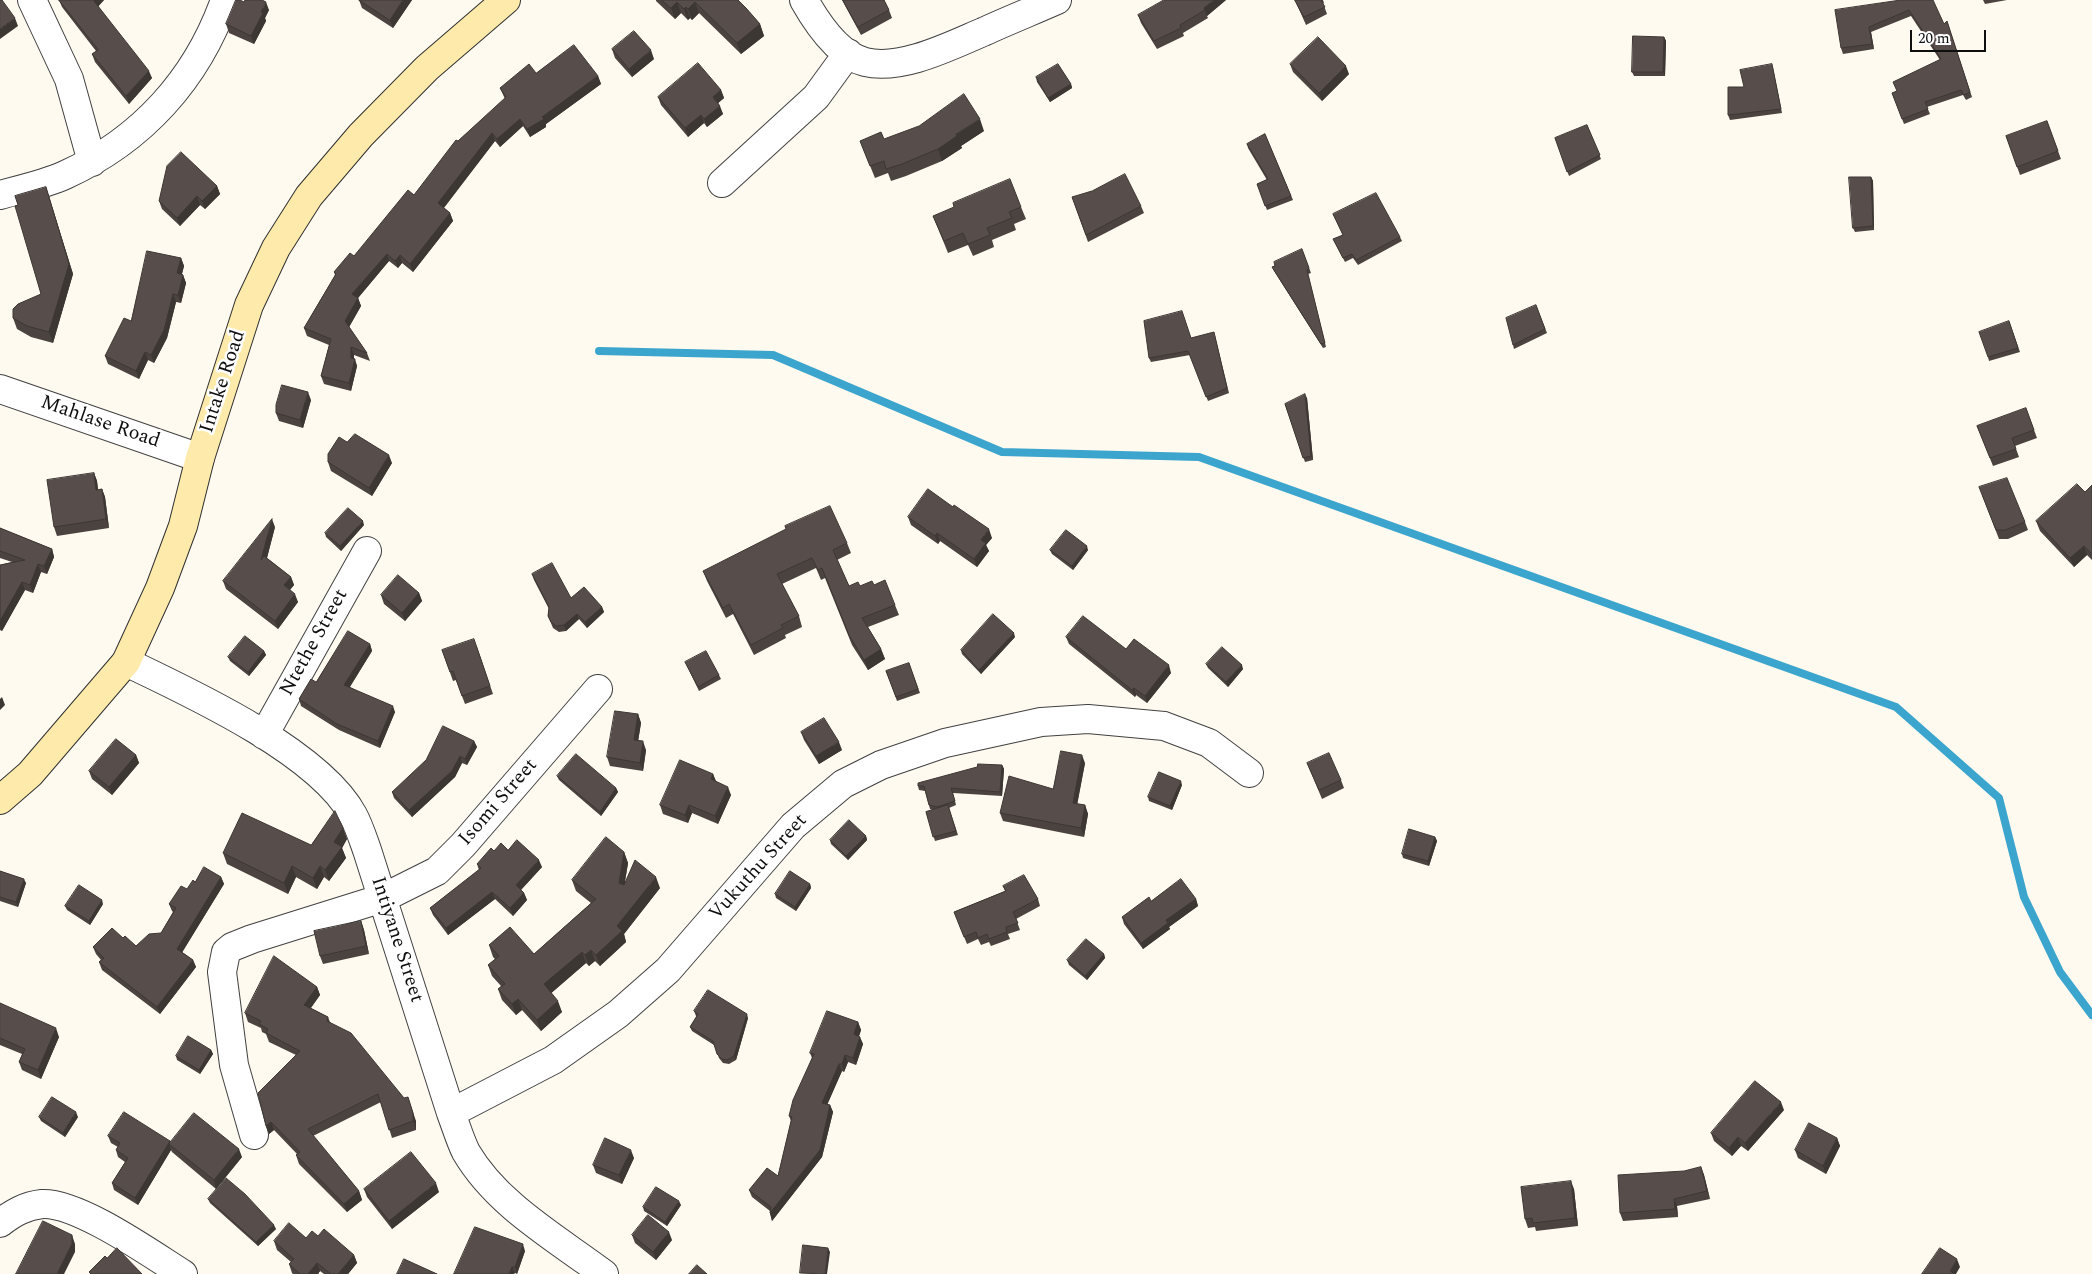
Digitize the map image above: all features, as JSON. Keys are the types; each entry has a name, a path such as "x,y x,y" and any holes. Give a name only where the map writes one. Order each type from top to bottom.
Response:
{"street":[{"path":"32,0 69,79 92,162"},
{"path":"0,195 63,176 92,162 164,106 194,66 214,28 225,0"},
{"name":"Intake Road","path":"0,800 30,774 126,662 160,588 183,526 200,458 249,305 276,248 309,196 361,135 426,68 506,0"},
{"path":"804,0 831,38 848,53 864,62 880,63 904,61 930,54 1057,0"},
{"path":"722,183 816,97 848,53"},
{"name":"Mahlase Road","path":"0,389 200,458"},
{"name":"Ntethe Street","path":"264,735 367,551"},
{"name":"Intiyane Street","path":"126,662 182,689 264,735 303,762 332,787 353,815 383,898 451,1113 465,1150 491,1186 506,1201 590,1270"},
{"name":"Isomi Street","path":"254,1135 234,1065 222,972 226,952 232,946 252,939 383,898 437,871 463,845 598,689"},
{"name":"Vukuthu Street","path":"451,1113 553,1060 618,1014 668,970 793,826 843,784 881,765 945,743 1041,722 1088,719 1164,726 1209,743 1249,773"},
{"path":"0,1223 19,1209 42,1204 65,1207 85,1215 182,1274"}],"building":[{"path":"0,0 2,0 15,18 0,29"},
{"path":"59,0 95,0 149,71 126,96 92,54 98,50"},
{"path":"236,0 244,2 245,0 262,0 266,2 261,12 263,13 251,36 226,24"},
{"path":"359,0 403,0 390,20"},
{"path":"662,0 738,0 760,24 737,43 695,2 688,9 686,7 684,9 677,2 671,8"},
{"path":"843,0 884,0 889,10 858,27"},
{"path":"1164,0 1214,0 1204,8 1205,10 1180,25 1181,28 1154,41 1138,15"},
{"path":"1295,0 1321,0 1325,7 1304,17"},
{"path":"1901,0 1933,0 1944,24 1947,21 1970,92 1964,95 1961,90 1925,102 1928,109 1902,119 1892,93 1897,91 1893,82 1941,59 1909,10 1869,27 1872,44 1841,48 1835,10"},
{"path":"634,31 651,50 629,69 612,49"},
{"path":"1633,36 1664,37 1663,72 1632,72"},
{"path":"1318,37 1346,66 1319,93 1290,64"},
{"path":"574,45 598,76 542,117 544,119 527,129 520,119 497,139 492,133 438,203 450,213 410,264 400,255 395,261 387,254 352,294 358,298 345,321 367,353 351,347 351,358 355,359 349,383 321,376 331,339 304,328 336,274 334,272 350,253 354,256 408,190 414,195 456,140 458,141 506,97 500,88 529,64 536,73"},
{"path":"698,63 721,90 713,97 720,106 704,119 701,115 685,128 658,97"},
{"path":"1058,64 1071,84 1048,98 1036,77"},
{"path":"1772,64 1781,109 1728,115 1728,87 1744,87 1740,70"},
{"path":"964,94 980,119 956,134 957,136 938,149 886,169 884,161 870,166 860,141 881,132 884,139 919,126"},
{"path":"2047,121 2058,151 2017,167 2006,136"},
{"path":"1587,125 1600,155 1567,172 1555,138"},
{"path":"1265,134 1291,196 1265,206 1257,184 1268,179 1247,144"},
{"path":"181,152 217,186 202,201 197,196 177,218 159,201 167,166"},
{"path":"1125,174 1141,206 1086,235 1072,197 1092,191"},
{"path":"1849,177 1871,177 1873,226 1853,228"},
{"path":"1010,179 1021,207 1009,212 1012,218 987,228 990,235 968,244 963,233 944,241 933,216 954,207 953,203"},
{"path":"46,187 69,264 49,332 27,326 13,318 13,309 18,304 41,294 15,206 18,205 15,196"},
{"path":"1376,193 1400,237 1356,260 1352,254 1343,258 1333,239 1343,235 1333,214"},
{"path":"1302,249 1309,268 1307,270 1325,343 1321,344 1272,267 1275,266 1274,262"},
{"path":"147,251 181,258 177,273 183,275 178,295 173,294 164,330 151,355 145,352 136,371 105,356 124,318 131,321"},
{"path":"1536,305 1545,329 1513,345 1506,318"},
{"path":"1182,311 1191,338 1214,332 1227,388 1206,397 1188,351 1149,358 1144,321"},
{"path":"2009,321 2018,348 1988,357 1979,332"},
{"path":"282,385 308,392 300,420 276,413 276,405"},
{"path":"1305,394 1311,456 1303,458 1285,404"},
{"path":"2026,408 2034,430 2012,438 2016,449 1990,458 1977,426"},
{"path":"355,434 389,455 369,488 328,462 328,454 339,437 347,442"},
{"path":"94,473 96,490 102,489 106,519 54,527 47,480"},
{"path":"2007,478 2025,522 2005,530 1996,530 1979,487"},
{"path":"2077,484 2085,492 2092,485 2092,554 2084,546 2070,558 2036,521"},
{"path":"928,489 989,529 981,540 986,543 974,559 937,533 935,536 908,517"},
{"path":"830,506 847,543 833,550 849,586 858,582 860,586 872,581 874,585 885,580 895,605 862,618 881,649 864,660 849,635 822,568 818,570 812,558 777,574 799,616 781,625 783,628 751,645 729,604 723,608 703,571 786,529 785,526"},
{"path":"348,508 363,521 340,546 325,533"},
{"path":"272,519 261,560 264,556 291,577 284,585 295,594 275,621 223,581"},
{"path":"0,528 52,549 44,566 38,564 30,585 22,582 0,621 0,565 25,560 0,551"},
{"path":"1066,530 1087,546 1072,566 1050,550"},
{"path":"552,563 571,598 584,587 602,607 585,622 577,614 564,625 556,626 551,622 548,616 549,607 532,574"},
{"path":"398,575 419,593 402,613 381,595"},
{"path":"993,614 1014,633 979,670 961,650"},
{"path":"1083,616 1126,649 1134,639 1169,665 1145,696 1134,688 1132,690 1066,637"},
{"path":"348,631 370,644 344,685 393,706 378,741 337,724 299,699 311,679 316,682"},
{"path":"245,636 264,651 248,672 228,657"},
{"path":"474,639 490,686 462,696 453,671 450,672 442,650"},
{"path":"1222,647 1242,665 1226,682 1206,664"},
{"path":"706,651 719,675 698,687 685,662"},
{"path":"909,663 918,689 896,697 886,671"},
{"path":"615,711 638,714 634,740 643,741 640,763 607,757"},
{"path":"824,718 839,742 816,756 801,732"},
{"path":"443,726 474,741 465,759 460,756 452,771 409,810 392,792 426,760"},
{"path":"116,739 136,755 109,787 89,771"},
{"path":"1061,751 1082,755 1073,803 1085,805 1081,828 1000,813 1009,776 1053,789"},
{"path":"1329,753 1341,780 1319,790 1307,763"},
{"path":"576,754 616,788 600,812 557,776"},
{"path":"680,760 713,774 711,779 728,787 715,816 689,805 685,815 660,805"},
{"path":"978,764 1002,765 1000,792 951,788 955,801 937,807 929,805 924,786 918,786 918,783 977,767"},
{"path":"1159,772 1181,781 1170,806 1148,797"},
{"path":"948,805 956,831 933,837 926,812"},
{"path":"335,811 343,828 334,842 342,847 325,870 320,866 313,878 292,866 284,883 223,853 242,813 311,845"},
{"path":"849,820 866,836 846,856 830,840"},
{"path":"1409,829 1435,837 1428,861 1402,854"},
{"path":"606,837 624,852 619,883 624,885 635,860 656,877 617,926 622,931 596,955 591,950 585,955 582,952 544,984 558,1001 537,1020 518,999 512,1004 498,989 505,984 488,965 499,956 489,945 510,927 534,954 596,899 572,880"},
{"path":"517,840 539,860 516,885 524,893 510,908 492,892 446,928 430,908 481,868 477,864 491,848 494,851 501,843 508,850"},
{"path":"204,867 221,877 177,949 193,960 157,1007 99,962 104,958 93,947 112,928 136,946 149,934 161,933 176,908 169,904 181,886 187,889 193,880 195,882"},
{"path":"0,871 24,879 16,902 0,897"},
{"path":"790,871 810,884 795,907 775,894"},
{"path":"1024,875 1038,899 1013,912 1018,923 1006,927 1007,932 989,939 987,934 978,938 976,932 964,937 954,912 1006,891 1003,886"},
{"path":"1181,879 1196,899 1166,920 1168,923 1141,943 1122,917 1149,897 1151,901"},
{"path":"79,885 102,900 89,921 65,906"},
{"path":"361,921 366,946 320,956 314,931"},
{"path":"1086,939 1104,954 1085,976 1067,960"},
{"path":"274,956 317,987 304,1005 328,1017 327,1021 351,1033 404,1098 408,1097 413,1113 413,1121 389,1130 378,1094 308,1129 359,1191 344,1204 296,1155 300,1152 271,1122 266,1126 258,1093 300,1051 266,1033 268,1029 259,1024 261,1021 245,1013"},
{"path":"708,990 747,1014 734,1056 727,1060 722,1059 717,1054 713,1041 690,1027 698,1014 694,1011"},
{"path":"0,1003 56,1028 38,1070 19,1062 25,1049 0,1038"},
{"path":"827,1011 858,1022 854,1034 860,1037 853,1058 845,1055 842,1064 839,1064 822,1103 830,1105 820,1150 770,1213 771,1207 749,1190 767,1168 778,1176 792,1117 789,1116 793,1100 814,1054 810,1053"},
{"path":"188,1036 211,1050 199,1070 176,1056"},
{"path":"1755,1081 1781,1102 1745,1143 1738,1137 1729,1148 1711,1133"},
{"path":"52,1097 76,1112 63,1133 39,1117"},
{"path":"124,1112 170,1141 135,1198 112,1183 128,1158 116,1150 120,1143 108,1136"},
{"path":"194,1113 239,1149 214,1180 169,1144"},
{"path":"1809,1123 1837,1138 1823,1166 1795,1150"},
{"path":"605,1138 631,1150 619,1175 593,1165"},
{"path":"411,1152 436,1183 389,1221 364,1189"},
{"path":"1701,1167 1707,1191 1674,1199 1675,1209 1620,1213 1618,1175 1684,1171"},
{"path":"226,1178 245,1194 274,1225 256,1242 208,1199"},
{"path":"1571,1181 1575,1218 1533,1223 1532,1218 1525,1219 1521,1187"},
{"path":"656,1187 679,1201 665,1222 643,1207"},
{"path":"648,1215 669,1232 653,1252 632,1235"},
{"path":"43,1221 72,1235 72,1244 57,1274 16,1274"},
{"path":"289,1223 306,1238 312,1231 318,1236 324,1229 354,1255 338,1274 331,1274 317,1263 308,1274 300,1274 289,1264 294,1259 274,1241"},
{"path":"475,1227 523,1244 515,1267 512,1267 509,1274 454,1274"},
{"path":"803,1245 828,1248 825,1274 800,1273"},
{"path":"117,1248 142,1274 91,1274 89,1272 105,1256 107,1258"},
{"path":"1940,1248 1957,1259 1950,1271 1955,1274 1922,1274"},
{"path":"404,1259 437,1274 397,1274"},
{"path":"697,1265 707,1274 689,1274"}],"waterway":[{"path":"599,351 773,355 1002,452 1199,457 1896,707 1999,798 2024,897 2060,972 2092,1015"}]}
